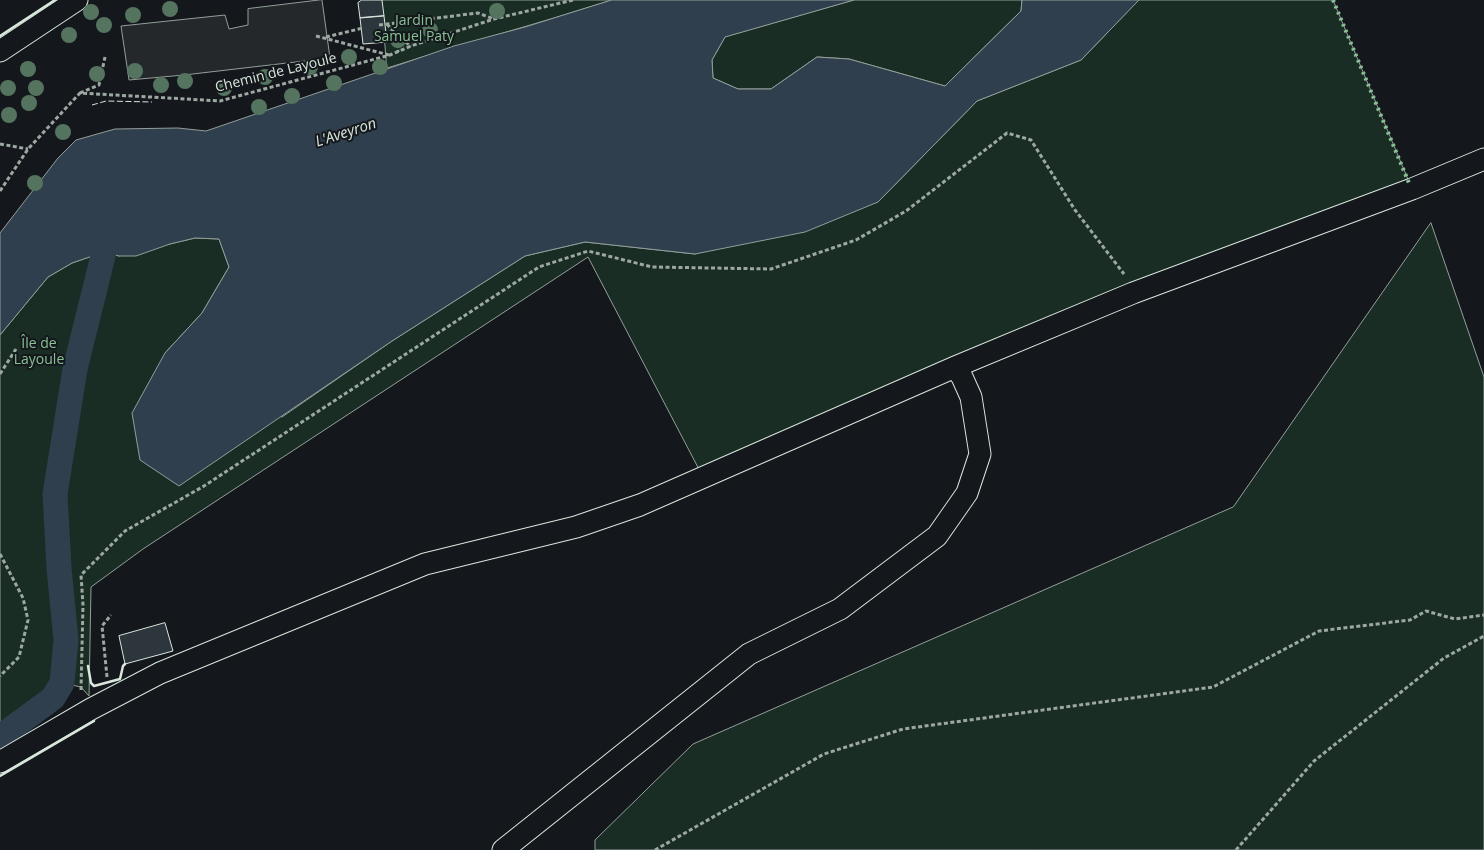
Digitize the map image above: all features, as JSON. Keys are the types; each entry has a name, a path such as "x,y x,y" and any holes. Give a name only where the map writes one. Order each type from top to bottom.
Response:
{"street":[{"path":"0,51 77,0"},
{"path":"0,762 160,673 425,564 576,527 640,505 955,367 1133,292 1412,189 1484,159"},
{"path":"503,850 749,654 840,609 937,536 967,493 980,454 971,397 955,367"}],"path":[{"name":"Chemin de Layoule","path":"80,93 220,101 390,55 411,46 494,19 573,0"},
{"path":"379,25 478,13 494,19"},
{"path":"387,24 411,46"},
{"path":"326,37 363,28"},
{"path":"316,36 390,55"},
{"path":"398,36 398,52"},
{"path":"0,191 28,149 80,93 99,85 105,57"},
{"path":"80,716 82,576 125,531 204,486 539,267 588,250 652,267 770,269 856,240 906,211 1007,133 1031,140 1075,210 1127,278 1133,292"},
{"path":"0,144 28,149"},
{"path":"0,374 16,349"},
{"path":"0,554 22,598 28,620 19,657 0,676"},
{"path":"655,850 824,754 903,729 1213,688 1319,631 1410,620 1426,611 1455,619 1484,615"},
{"path":"108,682 102,626 111,615"},
{"path":"1236,850 1314,761 1444,658 1484,636"}],"green space":[{"name":"Jardin Samuel Paty","path":"382,0 612,0 387,68"},
{"path":"854,0 1022,0 1021,11 945,86 849,59 817,57 771,89 738,89 713,78 712,60 725,37"},
{"name":"Île de Layoule","path":"1139,0 1333,0 1412,189 703,477 588,257 143,549 91,587 89,696 81,687 62,683 53,698 0,737 0,335 48,277 72,263 104,252 119,256 195,238 219,239 229,267 202,313 165,353 282,417 392,341 525,256 585,242 695,254 878,202 977,101 1081,60"},
{"path":"1431,223 1484,377 1484,850 595,850 595,840 693,744 1233,507"}],"shaded area":[{"path":"322,0 330,58 129,80 121,26 225,15 229,29 248,25 248,9"}],"water":[{"name":"L'Aveyron","path":"612,0 854,0 725,37 712,60 713,78 738,89 771,89 817,57 849,59 945,86 1021,11 1022,0 1139,0 1081,60 977,101 878,202 805,232 695,254 585,242 525,256 392,341 179,486 140,460 132,413 165,353 202,313 229,267 219,239 195,238 170,244 136,256 119,256 104,252 72,263 48,277 0,335 0,233 58,158 76,140 115,129 178,128 206,131 454,46 525,27"}],"building":[{"path":"362,0 382,0 384,16 360,18 358,3"},
{"path":"384,16 387,42 363,44 360,18"},
{"path":"165,623 173,651 125,664 119,636"}],"waterway":[{"path":"0,737 53,698 62,683 66,640 59,568 55,494 75,369 104,252 115,219"}],"hedge":[{"path":"1333,0 1409,183"}],"fence":[{"path":"92,105 106,101 152,102"}],"wall":[{"path":"0,36 55,0"},
{"path":"88,666 91,683 94,686 120,679 125,664"},
{"path":"0,776 94,721"}]}
